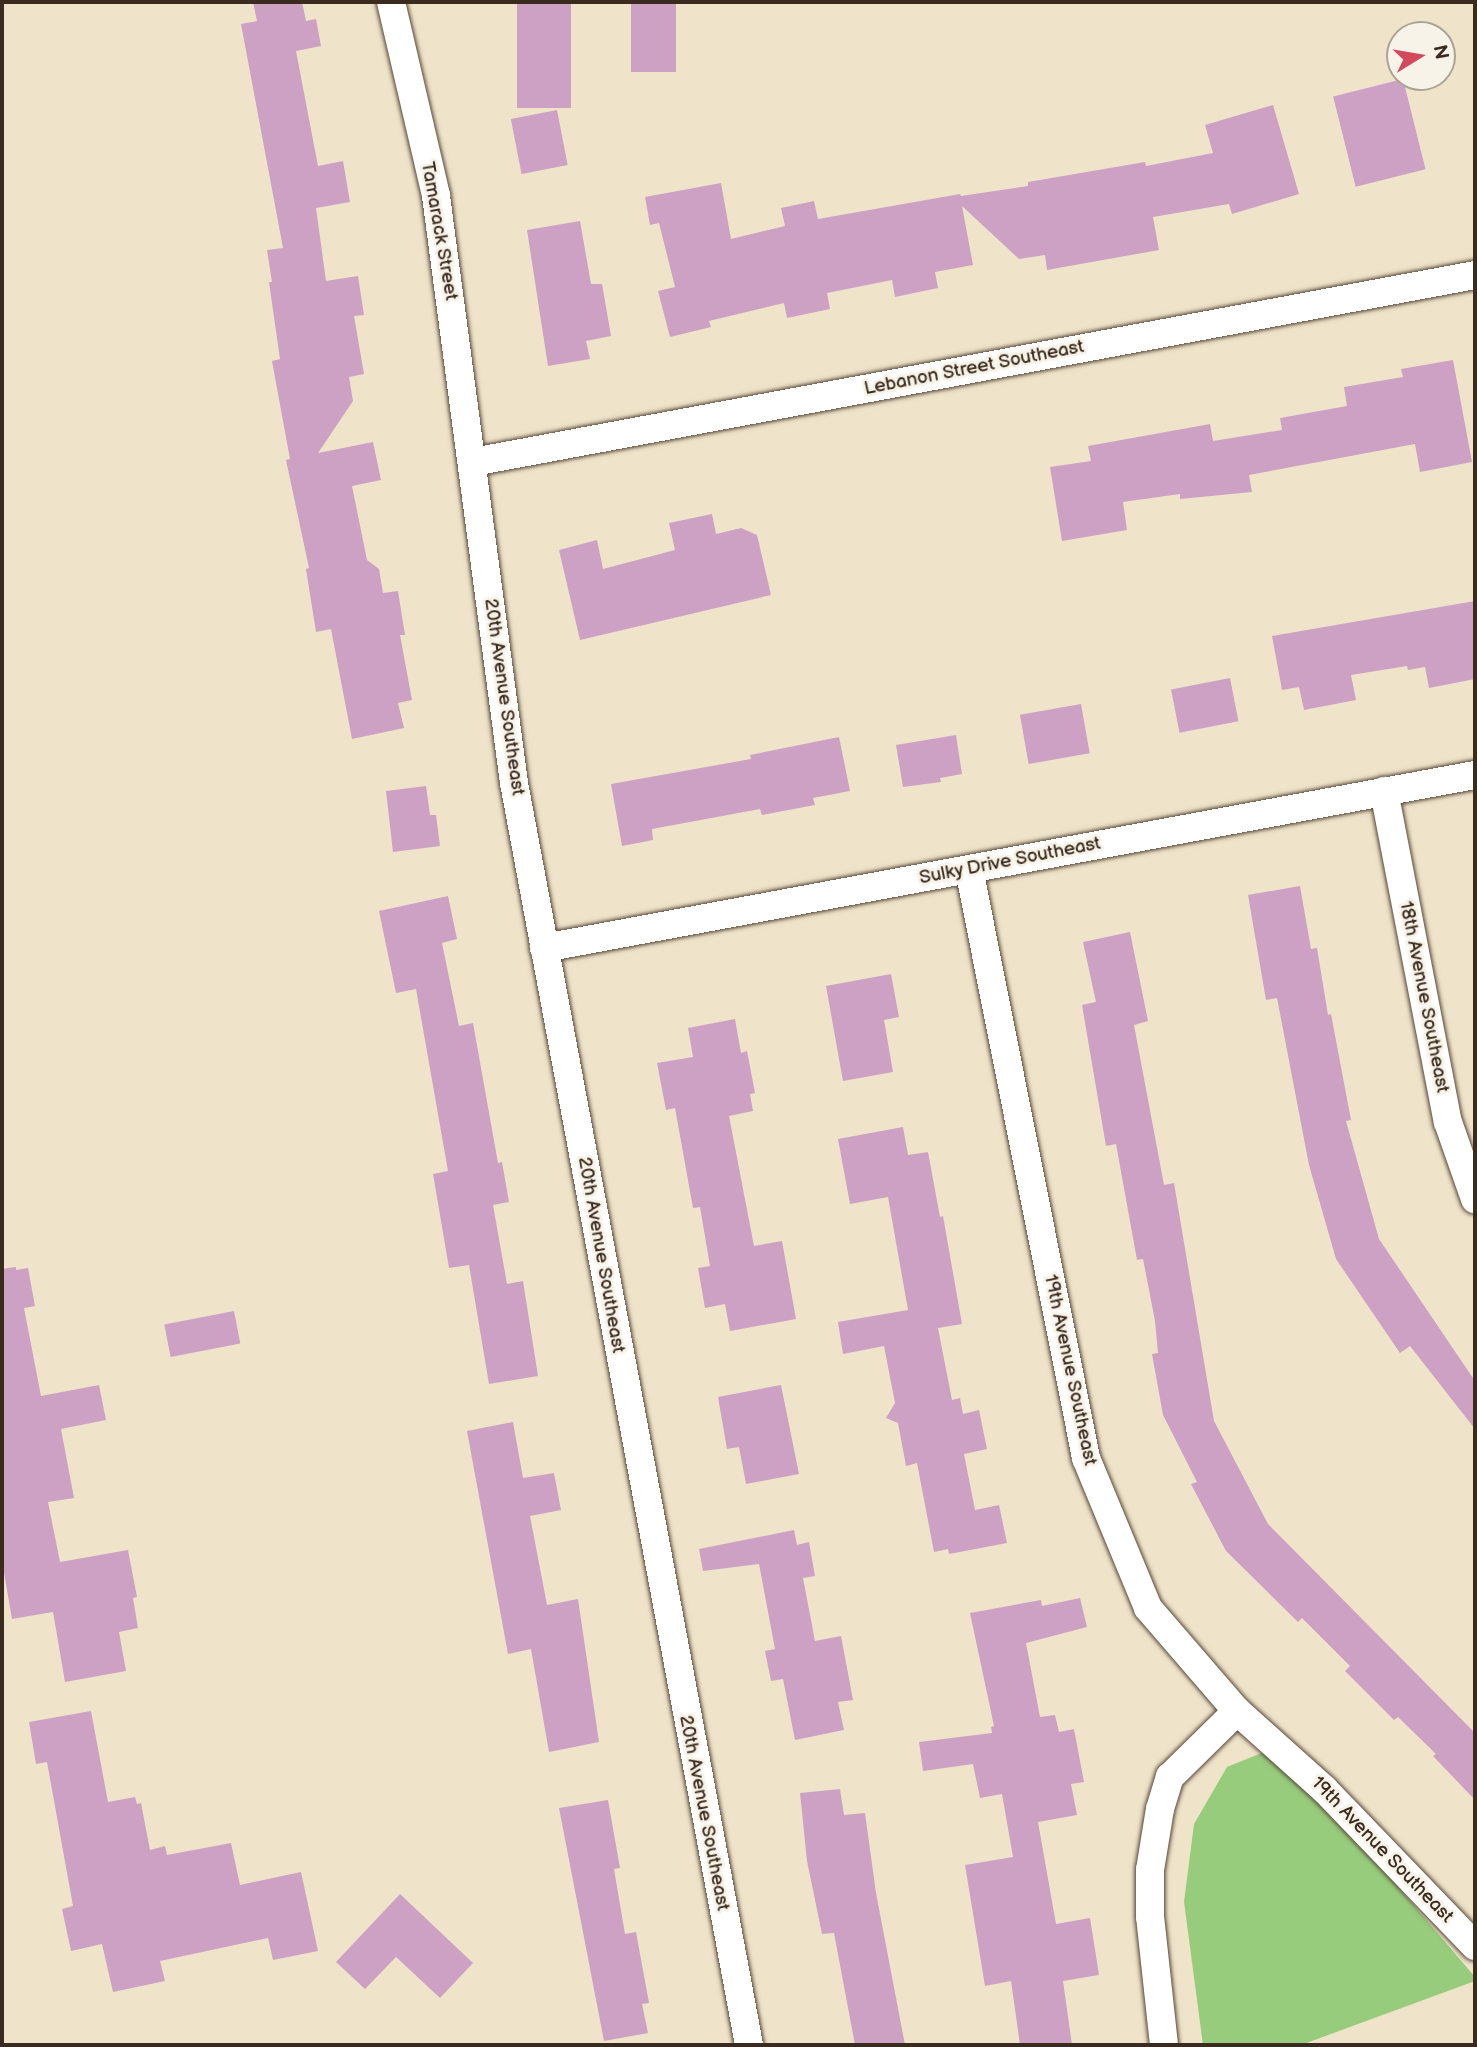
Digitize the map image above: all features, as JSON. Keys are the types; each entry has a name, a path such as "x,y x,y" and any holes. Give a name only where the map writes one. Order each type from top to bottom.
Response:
{"street":[{"name":"Tamarack Street","path":"391,2 436,196 473,462"},
{"name":"Lebanon Street Southeast","path":"473,462 1475,275"},
{"name":"20th Avenue Southeast","path":"473,462 514,783 749,2045"},
{"name":"Sulky Drive Southeast","path":"544,948 1475,775"},
{"name":"18th Avenue Southeast","path":"1384,791 1448,1122 1475,1199"},
{"name":"19th Avenue Southeast","path":"969,869 1086,1458 1148,1608 1237,1711 1324,1789 1475,1946"},
{"path":"1164,2045 1150,1917 1150,1870 1160,1809 1170,1777 1237,1711"}],"green space":[{"path":"1264,1752 1323,1799 1475,1977 1475,1981 1301,2045 1203,2045 1184,1902 1194,1824 1227,1767"}],"building":[{"path":"253,2 302,2 306,21 316,19 321,46 296,51 318,166 343,161 350,202 316,208 326,281 358,276 364,315 354,316 364,374 349,377 353,401 318,453 373,442 381,480 352,486 367,560 379,569 383,593 398,591 405,635 400,635 412,700 398,703 404,728 352,739 331,629 316,632 306,569 309,568 286,460 290,459 272,361 280,359 267,250 283,248 241,24 257,21"},
{"path":"517,2 571,2 571,108 517,108"},
{"path":"631,2 676,2 676,72 631,72"},
{"path":"1386,83 1386,91 1406,91 1425,169 1356,187 1333,96"},
{"path":"1273,105 1299,194 1232,214 1229,204 1153,217 1159,250 1047,270 1045,255 1019,259 962,206 973,265 935,272 938,288 895,297 892,280 827,293 830,309 787,318 784,303 709,321 711,327 670,337 658,291 675,287 659,223 650,225 645,197 721,183 731,239 785,226 781,208 814,201 818,219 960,194 961,196 1028,186 1028,182 1145,162 1146,166 1213,153 1205,125"},
{"path":"557,110 568,165 522,174 511,119"},
{"path":"580,221 591,284 602,284 611,336 586,341 590,359 548,366 527,230"},
{"path":"1453,360 1472,462 1420,472 1415,444 1249,475 1252,492 1180,499 1180,494 1123,502 1127,530 1062,541 1050,467 1091,461 1088,446 1210,424 1213,441 1282,430 1280,418 1347,406 1344,387 1403,377 1401,369"},
{"path":"712,514 716,534 741,528 757,535 771,595 580,640 559,550 597,540 603,569 675,550 669,523"},
{"path":"1475,601 1475,679 1429,688 1425,667 1408,670 1407,666 1351,675 1356,700 1304,710 1299,687 1282,690 1272,636"},
{"path":"1230,678 1238,721 1179,733 1171,689"},
{"path":"1081,704 1090,753 1029,764 1020,715"},
{"path":"956,735 962,774 940,778 941,782 903,787 896,745"},
{"path":"839,737 850,791 813,798 815,805 762,815 760,809 652,829 653,840 622,846 611,784 751,759 750,755"},
{"path":"426,786 430,815 436,815 440,846 393,852 386,791"},
{"path":"1300,886 1311,949 1317,948 1328,1015 1331,1014 1351,1120 1346,1121 1379,1239 1475,1381 1475,1429 1410,1346 1400,1353 1336,1259 1309,1165 1277,998 1266,1000 1248,895"},
{"path":"448,896 457,939 442,943 459,1026 473,1023 498,1163 502,1162 509,1202 493,1205 507,1284 523,1281 538,1376 489,1384 469,1265 449,1268 433,1174 448,1171 416,989 396,993 379,911"},
{"path":"1130,932 1148,1021 1134,1025 1164,1185 1174,1183 1214,1421 1268,1524 1475,1733 1475,1800 1433,1756 1436,1754 1398,1717 1394,1720 1345,1671 1350,1666 1302,1618 1298,1622 1226,1551 1191,1484 1197,1482 1163,1415 1152,1354 1158,1353 1155,1321 1143,1259 1137,1260 1116,1144 1106,1146 1082,1005 1096,1002 1083,942"},
{"path":"891,974 899,1017 884,1020 893,1072 843,1081 826,986"},
{"path":"735,1019 741,1053 747,1051 755,1093 750,1094 753,1111 729,1116 754,1246 782,1241 796,1319 730,1331 725,1304 705,1308 698,1268 710,1266 700,1207 693,1208 675,1108 666,1110 657,1063 693,1057 688,1028"},
{"path":"903,1127 908,1155 928,1152 940,1217 943,1216 962,1324 938,1328 952,1400 960,1398 963,1414 979,1410 987,1449 964,1454 975,1510 999,1505 1007,1543 949,1554 948,1549 934,1552 917,1463 906,1466 898,1423 886,1418 895,1403 884,1346 843,1354 838,1322 908,1310 888,1197 850,1204 838,1139"},
{"path":"16,1267 16,1270 28,1268 35,1306 24,1308 41,1396 99,1385 106,1420 61,1429 74,1498 48,1502 60,1562 128,1550 137,1597 133,1598 138,1628 119,1632 126,1671 65,1682 53,1612 12,1619 2,1561 2,1269"},
{"path":"234,1311 240,1343 171,1357 164,1325"},
{"path":"781,1385 799,1474 746,1484 739,1447 727,1449 718,1397"},
{"path":"513,1422 523,1478 554,1473 561,1510 530,1516 547,1605 578,1599 599,1742 549,1752 531,1649 508,1654 467,1431"},
{"path":"794,1530 797,1545 809,1542 815,1576 803,1578 815,1641 841,1636 853,1700 838,1702 844,1730 795,1740 783,1679 771,1681 765,1651 775,1649 759,1564 703,1571 699,1549"},
{"path":"1080,1598 1087,1627 1026,1643 1040,1717 1055,1715 1059,1732 1074,1729 1084,1782 1071,1784 1077,1815 1038,1822 1056,1924 1090,1918 1099,1975 1063,1981 1072,2045 1020,2045 1011,1981 985,1986 965,1865 1013,1857 1002,1794 980,1798 973,1764 923,1771 919,1742 992,1733 991,1727 994,1726 970,1613 1041,1600 1042,1606"},
{"path":"91,1711 108,1802 135,1797 137,1804 141,1803 150,1850 165,1846 167,1855 231,1843 240,1885 301,1872 318,1951 273,1960 268,1938 160,1961 165,1981 113,1992 102,1944 71,1951 62,1909 73,1906 47,1762 36,1764 29,1722"},
{"path":"840,1789 844,1815 865,1813 876,1893 905,2045 855,2045 834,1933 822,1934 807,1861 800,1793"},
{"path":"608,1800 620,1868 614,1869 625,1934 636,1932 649,2003 642,2004 648,2033 604,2041 559,1808"},
{"path":"400,1894 473,1963 440,1998 396,1957 365,1989 336,1962"}]}
